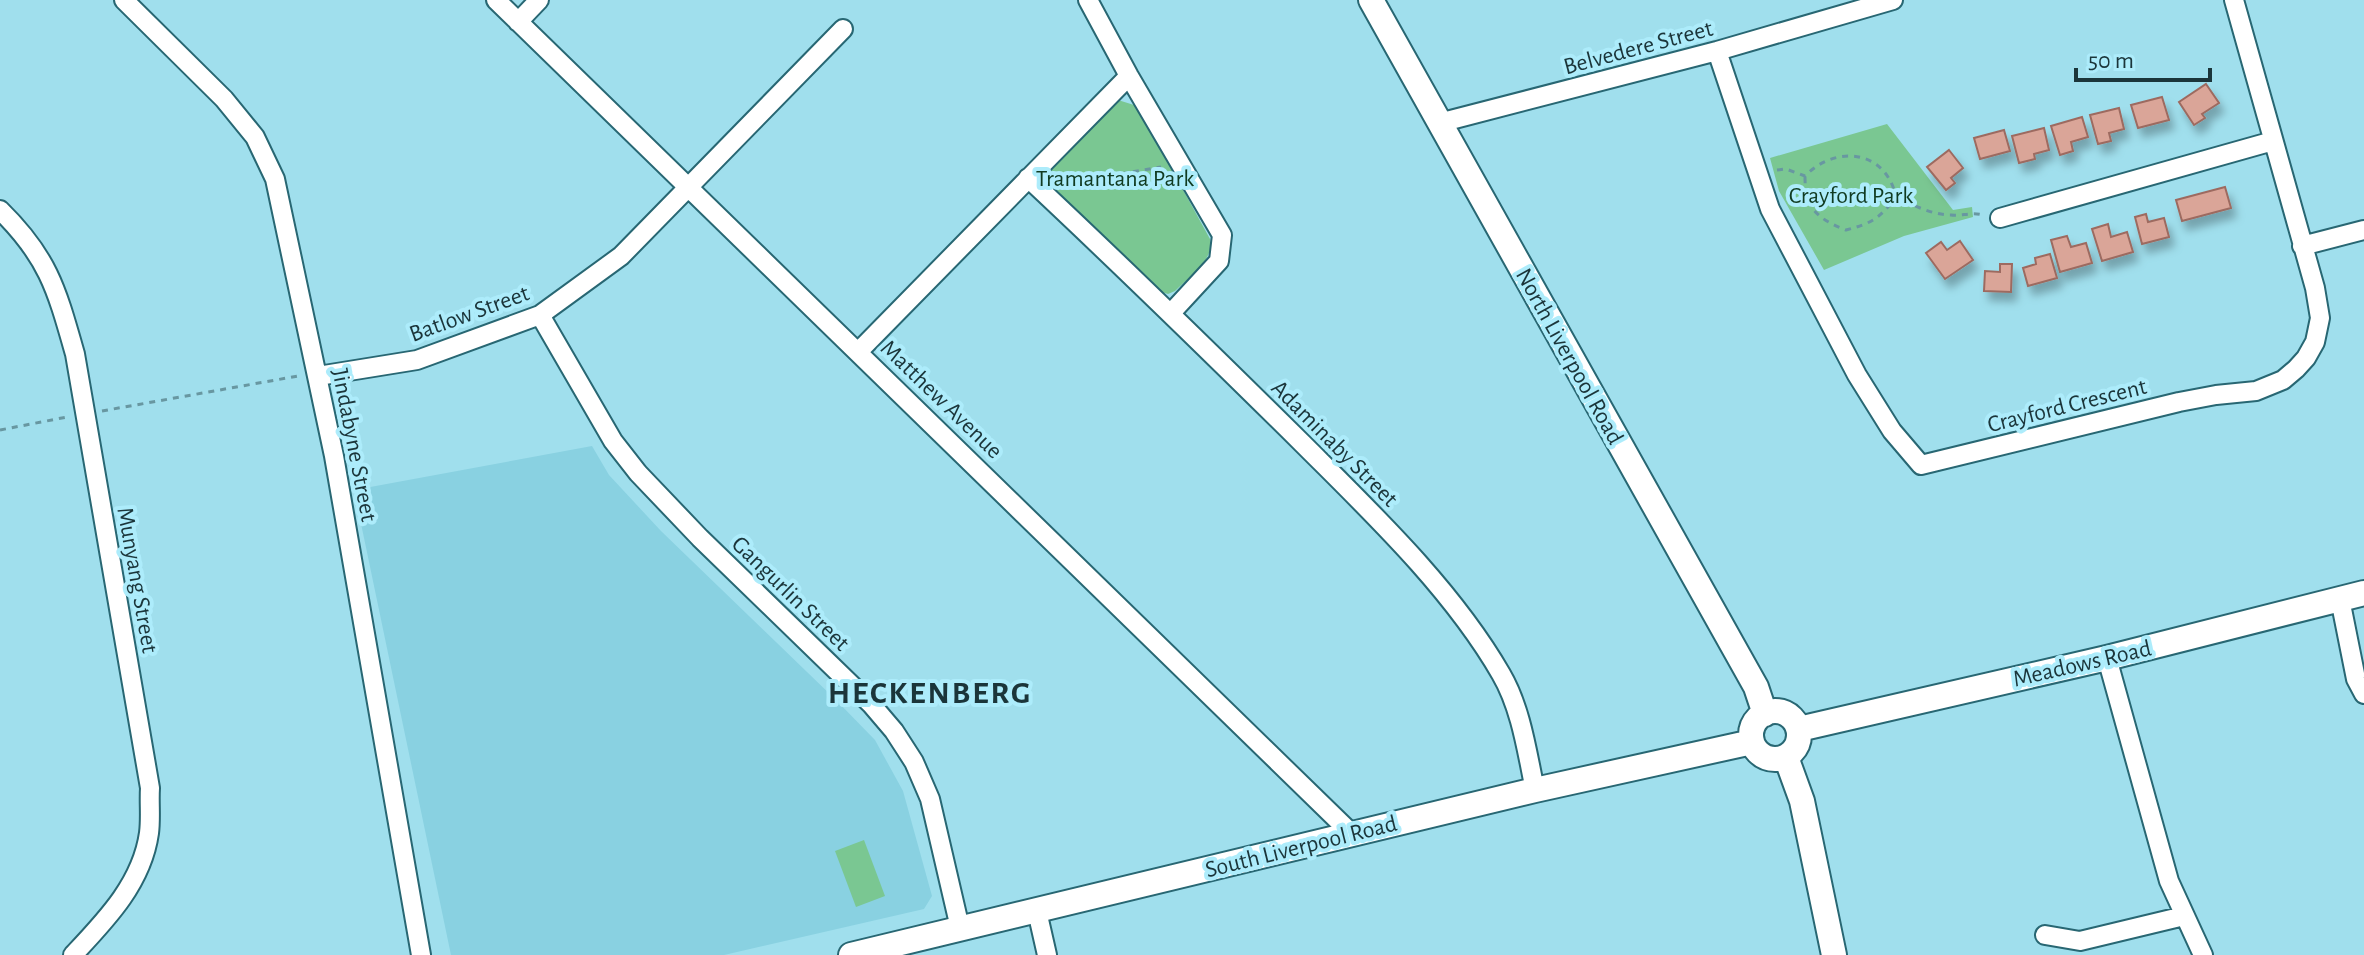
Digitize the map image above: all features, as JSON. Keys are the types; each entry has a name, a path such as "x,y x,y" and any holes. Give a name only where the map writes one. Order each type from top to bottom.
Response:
{"main road":[{"name":"North Liverpool Road","path":"1371,0 1756,687 1765,714"},
{"name":"Meadows Road","path":"1799,729 2107,658 2352,596"},
{"path":"1779,711 1787,714 1799,729 1798,745 1786,757 1775,760 1767,758 1759,754 1752,742 1753,725 1765,714 1779,711"},
{"name":"South Liverpool Road","path":"851,955 1535,790 1752,742"},
{"path":"1786,757 1802,801 1834,955"}],"street":[{"name":"Jindabyne Street","path":"124,0 224,99 255,137 275,179 334,456 421,955"},
{"name":"Matthew Avenue","path":"496,0 1352,834"},
{"path":"518,22 539,0"},
{"path":"1088,0 1222,235 1219,261 1171,313"},
{"name":"Belvedere Street","path":"1439,123 1717,51 1893,0"},
{"name":"Crayford Crescent","path":"1717,51 1770,209 1857,375 1892,431 1921,465 2179,402 2256,391 2283,380 2306,358 2315,342 2320,318 2315,288 2234,0"},
{"name":"Batlow Street","path":"318,376 417,360 540,315 621,256 843,29"},
{"path":"859,351 1129,76"},
{"path":"2000,218 2273,141"},
{"name":"Adaminaby Street","path":"1028,178 1171,313 1393,535 1475,635 1503,676 1514,702 1535,790"},
{"name":"Munyang Street","path":"0,210 22,232 45,264 58,294 75,354 150,788 149,833 138,874 106,920 73,955"},
{"path":"2302,246 2364,230"},
{"name":"Gangurlin Street","path":"540,315 613,441 631,465 700,538 871,704 894,731 914,762 930,799 960,928"},
{"path":"2352,596 2356,679 2364,694"},
{"path":"2107,658 2169,881 2203,955"},
{"path":"1037,911 1047,955"},
{"path":"2045,935 2080,941 2184,916"}],"path":[{"path":"1860,156 1879,165 1892,181 1896,197 1880,217 1864,226 1846,230 1818,216 1806,199 1805,176 1816,165 1832,158 1860,156"},
{"path":"1043,192 1056,183 1061,185 1180,163"},
{"path":"1758,173 1786,169 1805,176"},
{"path":"1896,197 1938,214 1955,216 1972,212 2000,218"},
{"path":"0,430 298,376"}],"shaded area":[{"path":"592,446 609,475 661,531 875,740 903,791 932,896 924,909 724,955 451,955 354,490"}],"green space":[{"name":"Tramantana Park","path":"1118,100 1134,105 1140,111 1210,239 1211,247 1205,261 1175,291 1168,294 1155,290 1051,189 1048,178 1053,164"},
{"name":"Crayford Park","path":"1887,124 1953,210 1972,207 1973,217 1904,236 1824,270 1779,191 1770,158"},
{"path":"864,840 885,896 856,907 835,851"}],"building":[{"path":"2206,84 2219,103 2202,114 2205,118 2194,125 2179,102"},
{"path":"2162,97 2169,120 2138,128 2131,105"},
{"path":"2119,108 2124,129 2109,133 2111,141 2098,144 2090,115"},
{"path":"2082,117 2088,137 2071,142 2073,151 2060,155 2051,126"},
{"path":"2044,128 2049,150 2034,154 2035,159 2019,163 2012,136"},
{"path":"2004,130 2010,151 1980,159 1974,138"},
{"path":"1949,150 1963,168 1951,178 1955,183 1946,190 1927,167"},
{"path":"2225,187 2231,208 2182,221 2176,200"},
{"path":"2146,214 2148,222 2164,218 2169,237 2142,244 2135,217"},
{"path":"2108,224 2111,237 2127,232 2133,252 2102,261 2092,229"},
{"path":"2067,236 2071,247 2086,243 2092,263 2060,272 2051,240"},
{"path":"1960,241 1973,260 1945,279 1926,253 1941,242 1947,250"},
{"path":"2050,254 2057,278 2028,286 2023,268 2036,264 2035,258"},
{"path":"2000,264 2012,264 2011,292 1984,291 1985,271 2000,272"}],"district":[{"name":"HECKENBERG","path":"930,692"}]}
